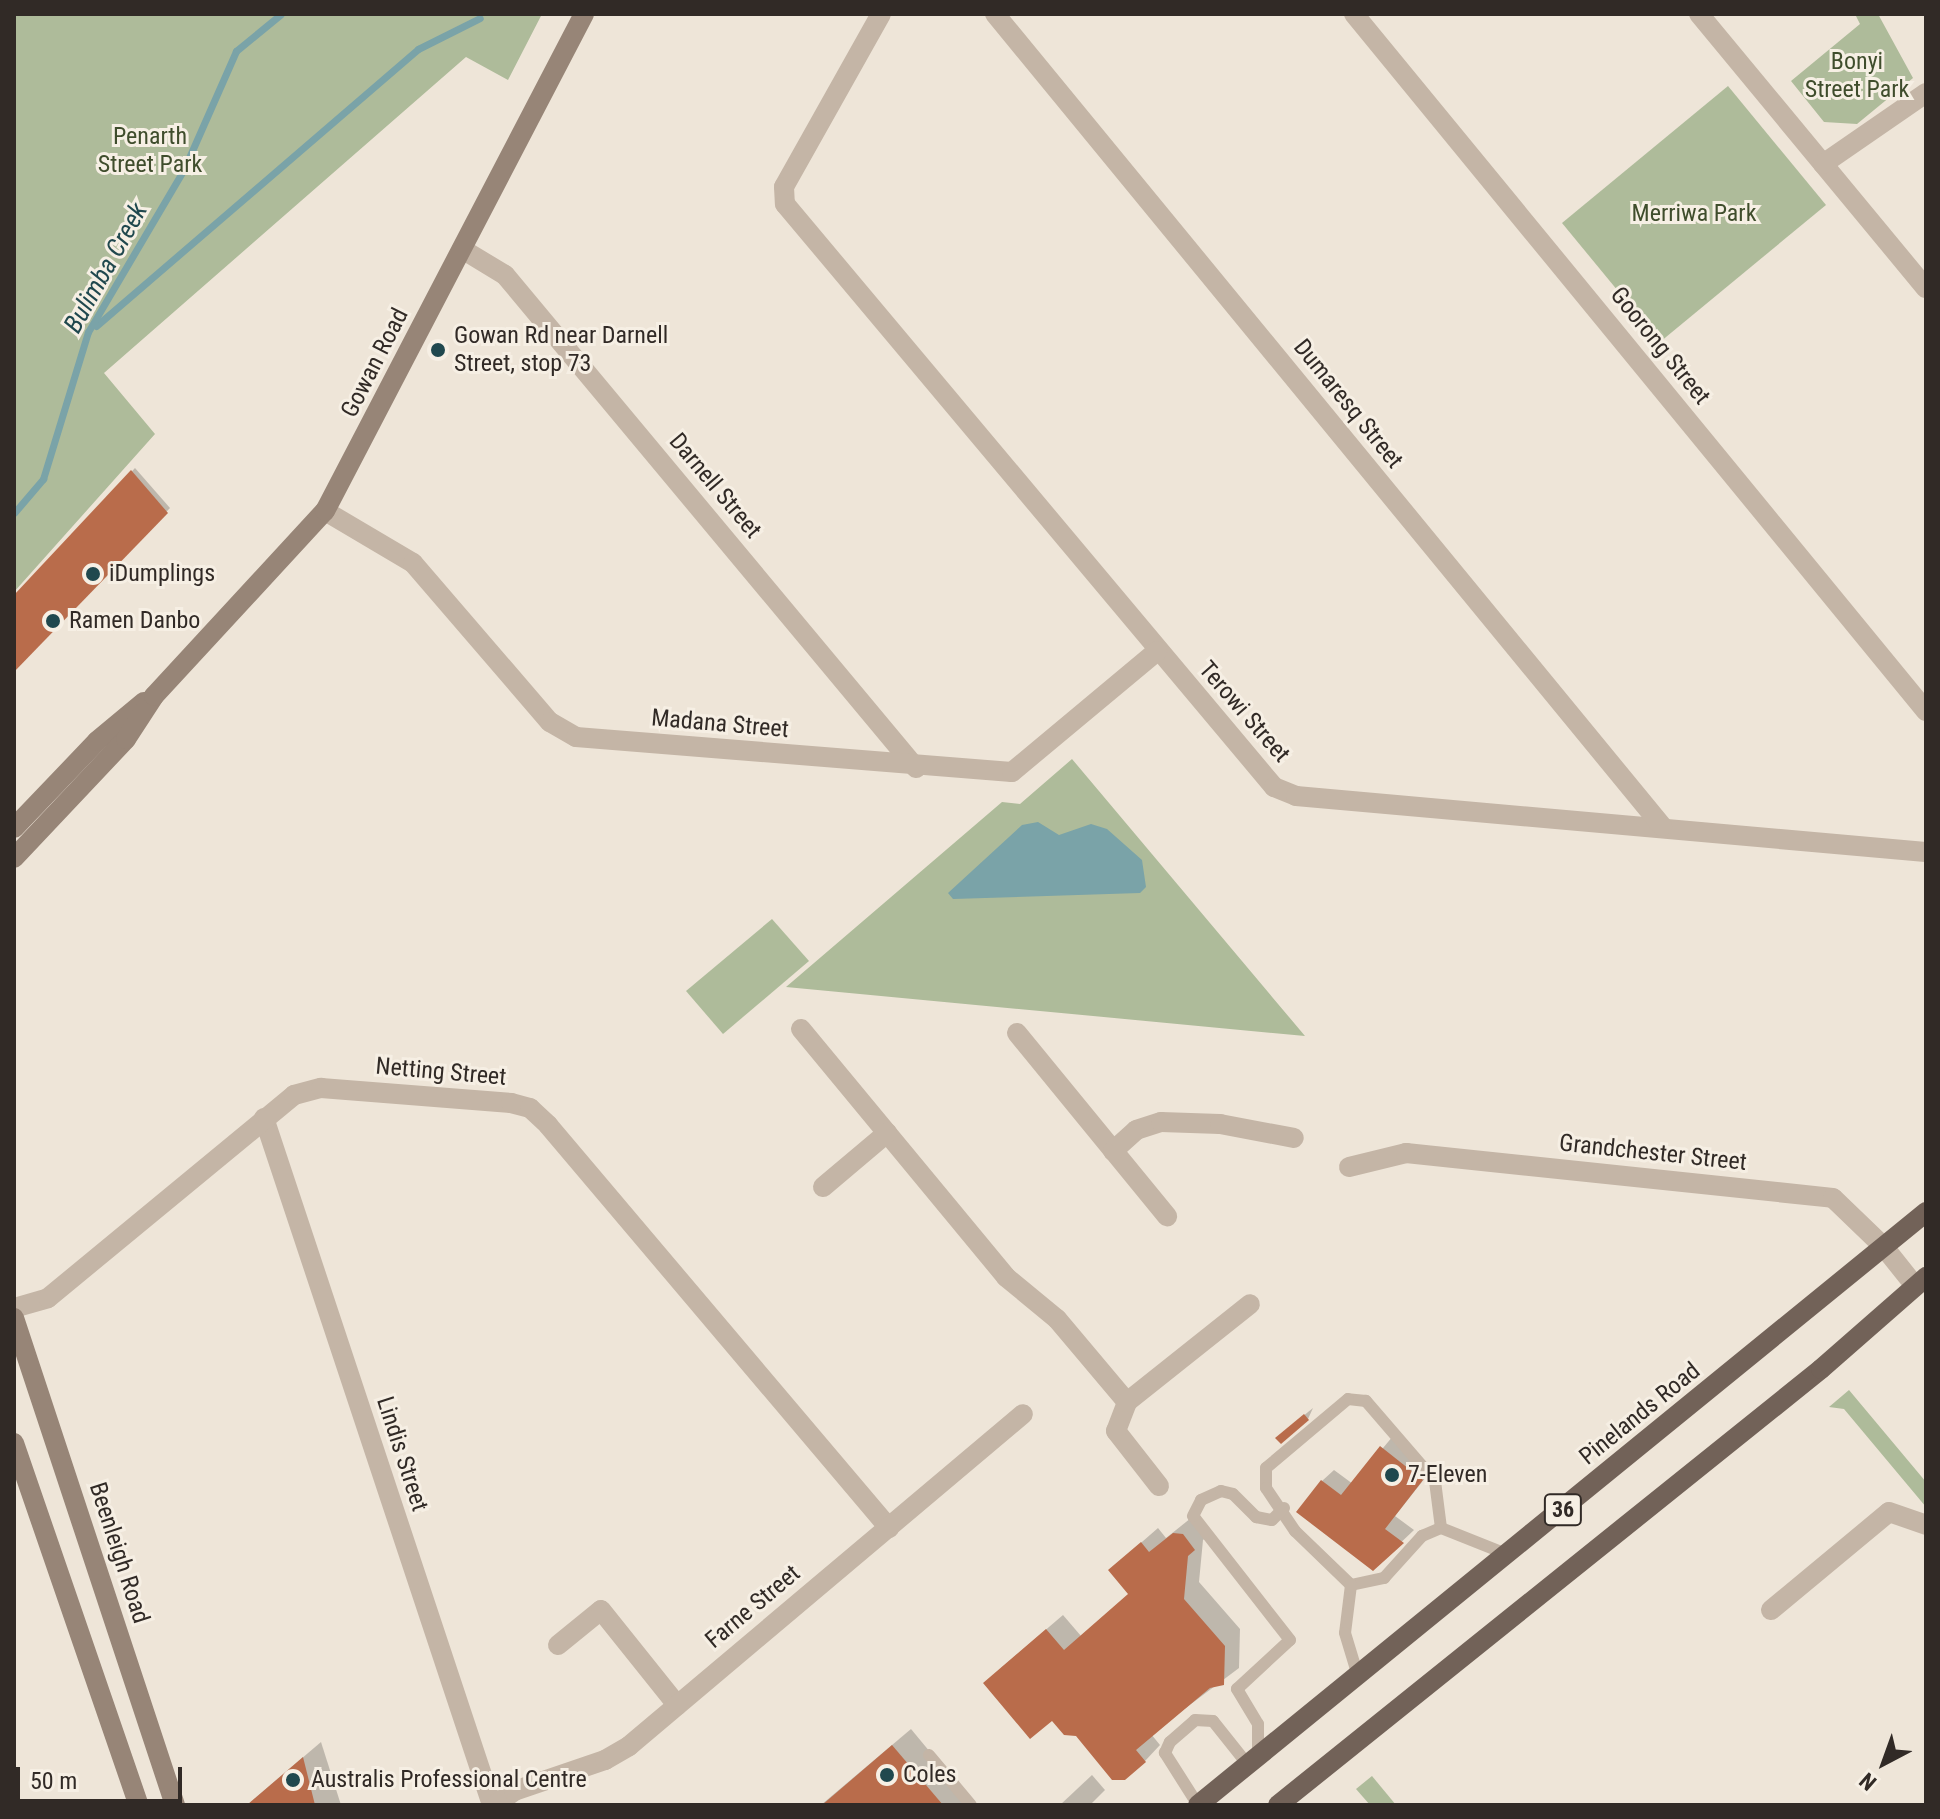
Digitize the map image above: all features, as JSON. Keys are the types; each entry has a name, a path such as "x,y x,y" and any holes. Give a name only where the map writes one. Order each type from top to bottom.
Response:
{"main road":[{"name":"Gowan Road","path":"14,828 97,741 154,696 325,511 584,14"},
{"name":"Gowan Road","path":"14,858 126,739 154,696"},
{"name":"Pinelands Road","path":"1198,1805 1509,1555 1926,1212"},
{"name":"36","path":"1278,1805 1821,1369 1920,1282"},
{"name":"Beenleigh Road","path":"14,1318 175,1805"},
{"path":"14,1443 139,1805"}],"street":[{"name":"Terowi Street","path":"881,14 784,187 785,204 1274,787 1296,796 1662,826 1926,852"},
{"name":"Dumaresq Street","path":"995,14 1662,826"},
{"name":"Goorong Street","path":"1354,14 1926,711"},
{"path":"1699,14 1926,288"},
{"path":"1823,164 1926,93"},
{"name":"Darnell Street","path":"462,249 505,275 916,768"},
{"name":"Madana Street","path":"325,511 423,572 550,722 576,737 916,768 1012,772 1157,651"},
{"path":"801,1029 1006,1277 1057,1319 1127,1402"},
{"path":"1017,1033 1167,1216"},
{"name":"Netting Street","path":"14,1308 48,1298 294,1095 321,1088 530,1108 889,1528"},
{"name":"Lindis Street","path":"264,1118 494,1805"},
{"path":"1113,1151 1136,1130 1161,1122 1220,1124 1294,1138"},
{"path":"823,1187 887,1133"},
{"name":"Grandchester Street","path":"1349,1167 1406,1153 1833,1198 1920,1282"},
{"path":"1159,1486 1116,1431 1127,1402 1250,1304"},
{"name":"Farne Street","path":"494,1805 514,1791 605,1760 677,1705 1023,1414"},
{"path":"1771,1610 1889,1512 1926,1525"},
{"path":"558,1645 601,1610 677,1705"}],"lane":[{"path":"1351,1585 1313,1552 1284,1508 1266,1488 1266,1468 1355,1397 1366,1401 1428,1470 1439,1492 1441,1528"},
{"path":"1253,1761 1258,1724 1237,1689 1290,1640 1193,1516 1201,1500 1221,1491 1233,1494 1256,1517 1272,1520 1284,1508"},
{"path":"1351,1585 1384,1578 1422,1536 1441,1528 1509,1555"},
{"path":"1351,1585 1345,1633 1358,1676"},
{"path":"1198,1805 1165,1753 1170,1742 1195,1720 1213,1721 1253,1761"},
{"path":"929,1755 971,1805"}],"green space":[{"name":"Penarth Street Park","path":"14,14 542,14 508,80 466,57 104,373 155,434 14,592"},
{"name":"Bonyi Street Park","path":"1855,14 1878,14 1913,78 1857,124 1824,122 1791,81 1860,24"},
{"name":"Merriwa Park","path":"1728,86 1826,205 1660,342 1562,223"},
{"path":"1072,759 1305,1036 786,987 1002,802 1020,804"},
{"path":"772,919 809,961 723,1034 686,991"},
{"path":"1849,1390 1926,1482 1926,1507 1844,1409 1829,1407"},
{"path":"1372,1776 1396,1805 1370,1805 1356,1789"}],"water":[{"path":"1038,822 1059,835 1091,824 1107,829 1142,860 1146,887 1140,893 953,899 948,893 1022,825"}],"building":[{"path":"131,470 168,513 14,672 14,595"},
{"path":"1304,1414 1309,1420 1281,1444 1275,1438"},
{"name":"7-Eleven","path":"1380,1446 1423,1480 1385,1529 1404,1543 1373,1571 1296,1512 1321,1480 1341,1495"},
{"path":"1173,1533 1183,1534 1195,1550 1188,1556 1184,1599 1225,1646 1224,1685 1210,1688 1136,1750 1146,1762 1125,1780 1112,1780 1076,1736 1064,1735 1052,1721 1030,1739 983,1683 1046,1629 1064,1650 1128,1594 1108,1570 1141,1542 1149,1552"},
{"name":"Coles","path":"892,1745 943,1805 822,1805"},
{"name":"Australis Professional Centre","path":"303,1757 315,1805 247,1805"}],"waterway":[{"name":"Bulimba Creek","path":"14,513 43,479 88,332 184,169 236,51 281,14"},
{"path":"96,326 418,49 480,18"}],"place":[{"name":"Gowan Rd near Darnell Street, stop 73","path":"438,350"},
{"name":"iDumplings","path":"93,574"},
{"name":"Ramen Danbo","path":"53,621"},
{"name":"7-Eleven","path":"1392,1475"},
{"name":"Coles","path":"887,1775"},
{"name":"Australis Professional Centre","path":"293,1780"}]}
